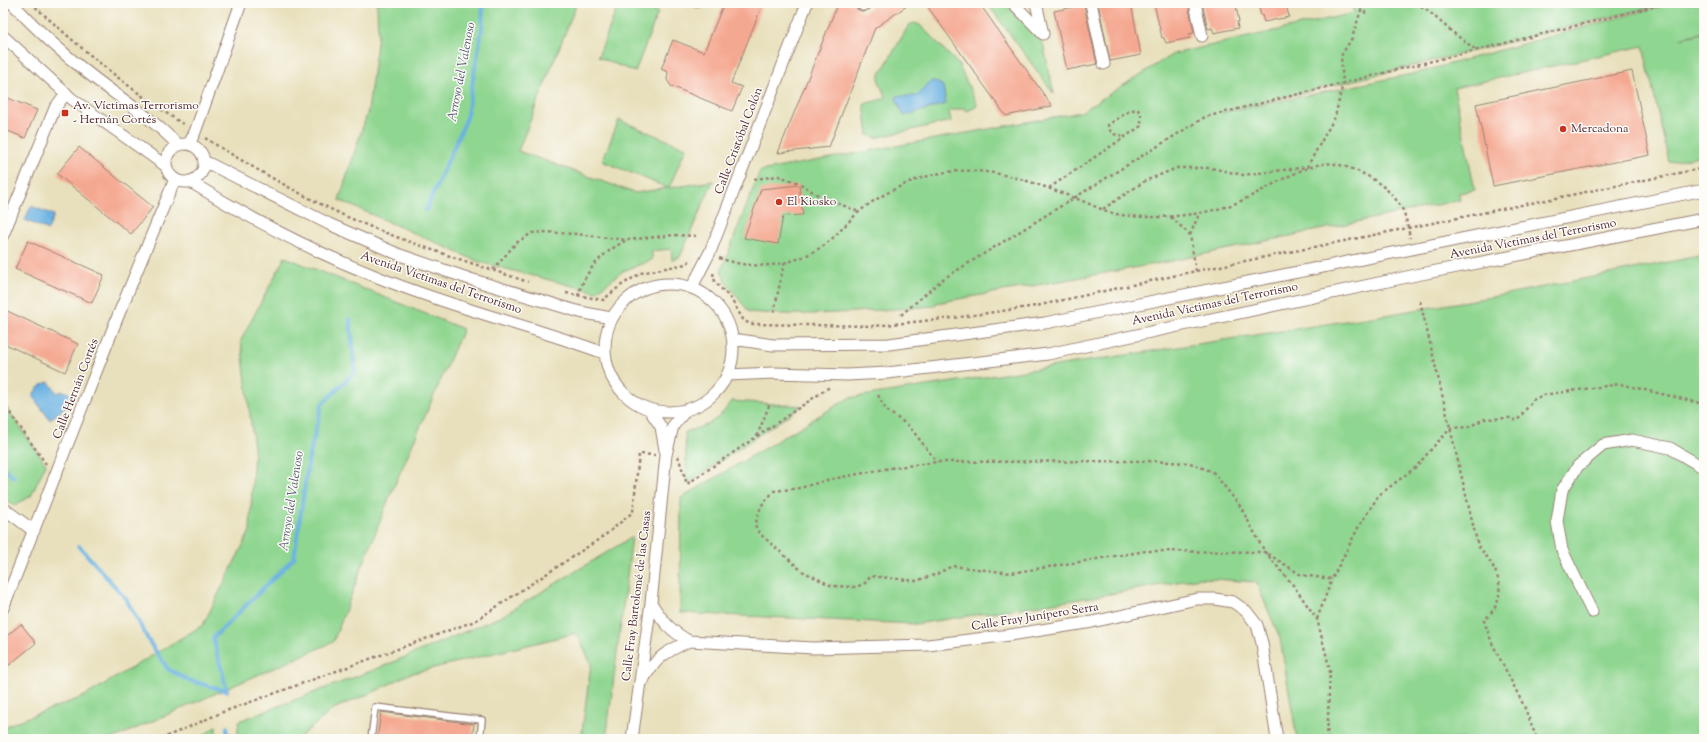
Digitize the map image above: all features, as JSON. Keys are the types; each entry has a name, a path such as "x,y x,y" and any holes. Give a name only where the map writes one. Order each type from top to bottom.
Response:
{"street":[{"path":"3,36 66,93 166,166 171,176 175,179 184,182 189,181 200,174 204,161 202,153 196,147 183,145 160,126 88,73 26,18 12,3"},
{"path":"166,166 167,157 171,150 183,145 195,132 241,3"},
{"name":"Calle Cristóbal Colón","path":"692,287 714,256 807,3"},
{"path":"1013,3 1043,34 1036,3"},
{"path":"1091,3 1104,64"},
{"path":"1195,3 1202,36"},
{"path":"3,235 55,108 66,93"},
{"name":"Avenida Víctimas del Terrorismo","path":"204,161 329,224 400,255 470,279 580,312 611,318"},
{"name":"Calle Hernán Cortés","path":"3,608 118,316 175,179"},
{"name":"Avenida Víctimas del Terrorismo","path":"189,181 308,248 382,279 452,304 571,341 604,353"},
{"name":"Avenida Víctimas del Terrorismo","path":"733,339 773,345 889,344 1044,323 1704,190"},
{"name":"Avenida Víctimas del Terrorismo","path":"727,376 773,373 847,375 887,374 1048,354 1416,275 1704,219"},
{"path":"674,283 692,287 708,295 720,307 729,322 733,339 733,357 727,376 717,391 703,402 686,410 668,412 649,409 632,401 618,388 609,372 604,353 605,335 611,318 622,303 637,291 655,284 674,283"},
{"name":"Calle Fray Bartolomé de las Casas","path":"649,409 661,427 666,455"},
{"name":"Calle Fray Bartolomé de las Casas","path":"632,739 651,603 666,455 673,426 686,410"},
{"path":"1592,612 1562,550 1557,521 1562,490 1578,466 1603,445 1632,440 1670,448 1704,468"},
{"path":"3,508 34,531"},
{"name":"Calle Fray Junípero Serra","path":"651,603 662,620 674,633 689,641 813,648 928,645 1010,635 1092,622 1197,600 1215,599 1233,602 1246,611 1257,625 1262,643 1277,739"},
{"name":"Calle Fray Junípero Serra","path":"640,686 652,664 670,650 689,641"}],"lane":[{"path":"371,739 375,707 482,720 480,739"}],"path":[{"path":"32,3 63,32 152,103 254,169 344,215 427,248 529,282"},
{"path":"1363,3 1366,16"},
{"path":"565,293 603,300 640,272 686,264 696,255 698,250 737,264 756,266 784,263 823,246 842,230 859,212 894,189 926,176 952,172 987,171 1004,174 1049,188 1116,214 1140,217 1171,216 1200,212 1233,204 1307,167 1335,117 1343,83 1341,56 1352,38 1363,3"},
{"path":"1416,3 1426,9 1477,51"},
{"path":"901,315 943,279 1205,117 1668,3"},
{"path":"1682,3 1704,10"},
{"path":"1049,188 1141,126 1141,113 1137,109 1129,111 1108,125 1111,132 1115,135 1126,136"},
{"path":"1103,209 1145,181 1177,168 1211,168 1243,175 1334,164 1368,175 1400,205 1408,228"},
{"path":"712,271 715,282 731,299 744,321 751,324 866,326 953,318 1036,306 1196,271 1704,168"},
{"path":"754,179 779,176 799,183 816,194 859,212"},
{"path":"1196,271 1190,235 1200,212"},
{"path":"1171,216 1190,235"},
{"path":"493,270 516,243 532,233 544,232 576,234 626,240 675,235 697,236"},
{"path":"578,296 582,281 593,265 609,250 626,240"},
{"path":"714,256 716,264"},
{"path":"774,312 784,263"},
{"path":"1420,300 1478,546 1492,562 1500,583 1497,604 1484,621 1492,642 1524,706 1537,739"},
{"path":"161,739 223,712 475,621 604,536 633,512 639,454 679,456 687,484 847,375"},
{"path":"1317,619 1332,579 1359,526 1379,495 1416,467 1451,428 1469,426 1484,419 1510,418 1517,421 1533,400 1543,395 1620,384 1704,404"},
{"path":"878,395 886,410 909,426 937,462"},
{"path":"3,403 46,464"},
{"path":"757,436 770,403"},
{"path":"1327,739 1330,670 1317,619 1293,585 1265,552 1240,506 1213,472 1190,463 1148,461 937,462 890,468 827,480 800,488 774,491 761,506 754,525 759,532 802,571 832,586 856,587 865,583 871,576 916,581 937,574 952,566 1011,573 1146,551 1265,552 1301,575 1332,579"}],"green space":[{"path":"377,3 577,3 518,151 635,193 668,188 602,161 619,120 686,148 669,188 713,181 680,257 672,260 671,249 652,251 652,260 623,271 596,292 479,262 339,200 368,111 378,35"},
{"path":"619,3 635,3 658,12 635,72 598,57"},
{"path":"685,3 704,3 701,9"},
{"path":"987,3 1005,3 1043,43 1054,94"},
{"path":"1352,3 1668,3 1221,113 1417,73 1672,3 1704,3 1704,32 1680,38 1704,33 1704,155 1669,162 1643,46 1454,88 1475,190 1459,193 1460,200 1167,262 936,303 935,306 818,314 772,314 749,312 727,284 721,271 760,171 1081,112 1173,54 1354,13"},
{"path":"914,23 920,25 958,64 977,104 976,107 967,111 965,108 949,111 951,121 875,138 868,135 864,104 886,98 879,82 879,76 909,25"},
{"path":"1704,255 1704,739 1297,739 1280,638 1256,582 1200,578 1093,597 915,624 680,613 681,498 849,398 1391,314 1497,296"},
{"path":"285,257 463,329 389,498 333,642 112,739 3,739 3,728 83,697 203,625 250,531 254,448 241,340"},
{"path":"732,401 802,406 687,484 685,432 707,424 717,418"},
{"path":"3,403 46,464 31,496 15,505 3,499"},
{"path":"632,537 606,739 581,739 591,664 577,633 409,674 376,691 335,708 302,735 300,739 237,739 239,721 384,666 502,616"},
{"path":"216,726 216,739 199,739"}],"water":[{"path":"931,81 943,86 946,104 904,116 896,99 897,96 917,96"},
{"path":"31,206 54,215 48,230 25,220"},
{"path":"49,382 57,393 63,391 69,393 72,401 50,420 33,397 39,387"}],"building":[{"path":"724,3 763,3 731,83 742,87 732,111 671,86 667,80 668,72 661,69 673,40 704,52"},
{"path":"838,3 856,3 857,9 863,12 870,9 873,3 911,3 875,28 829,147 778,153"},
{"path":"925,3 979,3 1052,106 1006,116"},
{"path":"1098,3 1131,3 1141,55 1110,61"},
{"path":"1154,3 1188,3 1194,33 1189,34 1190,38 1166,43 1164,38 1162,38"},
{"path":"1202,3 1232,3 1233,7 1236,6 1239,22 1237,22 1238,28 1214,33 1212,28 1208,29"},
{"path":"1258,3 1286,3 1289,17 1264,22"},
{"path":"1084,5 1097,64 1067,70 1054,11"},
{"name":"Mercadona","path":"1632,71 1650,155 1493,186 1476,104"},
{"path":"3,96 37,110 25,138 3,129"},
{"path":"79,147 153,207 131,234 57,174"},
{"name":"El Kiosko","path":"799,185 803,215 783,216 778,244 744,238 761,189"},
{"path":"28,241 104,275 92,303 15,269"},
{"path":"3,309 78,344 65,372 3,343"},
{"path":"21,624 36,643 3,670 3,639"},
{"path":"381,712 474,724 472,739 377,739"}],"waterway":[{"name":"Arroyo del Valenoso","path":"426,210 466,120 482,28 483,3"},
{"name":"Arroyo del Valenoso","path":"79,546 126,599 150,643 168,669 188,680 227,691 213,638 294,558 309,457 322,404 355,372 350,319"},
{"path":"3,467 14,477"},
{"name":"Arroyo del Valenoso","path":"227,727 227,739"}],"place":[{"name":"Av. Víctimas Terrorismo - Hernán Cortés","path":"65,113"},
{"name":"Mercadona","path":"1563,129"},
{"name":"El Kiosko","path":"779,202"}]}
